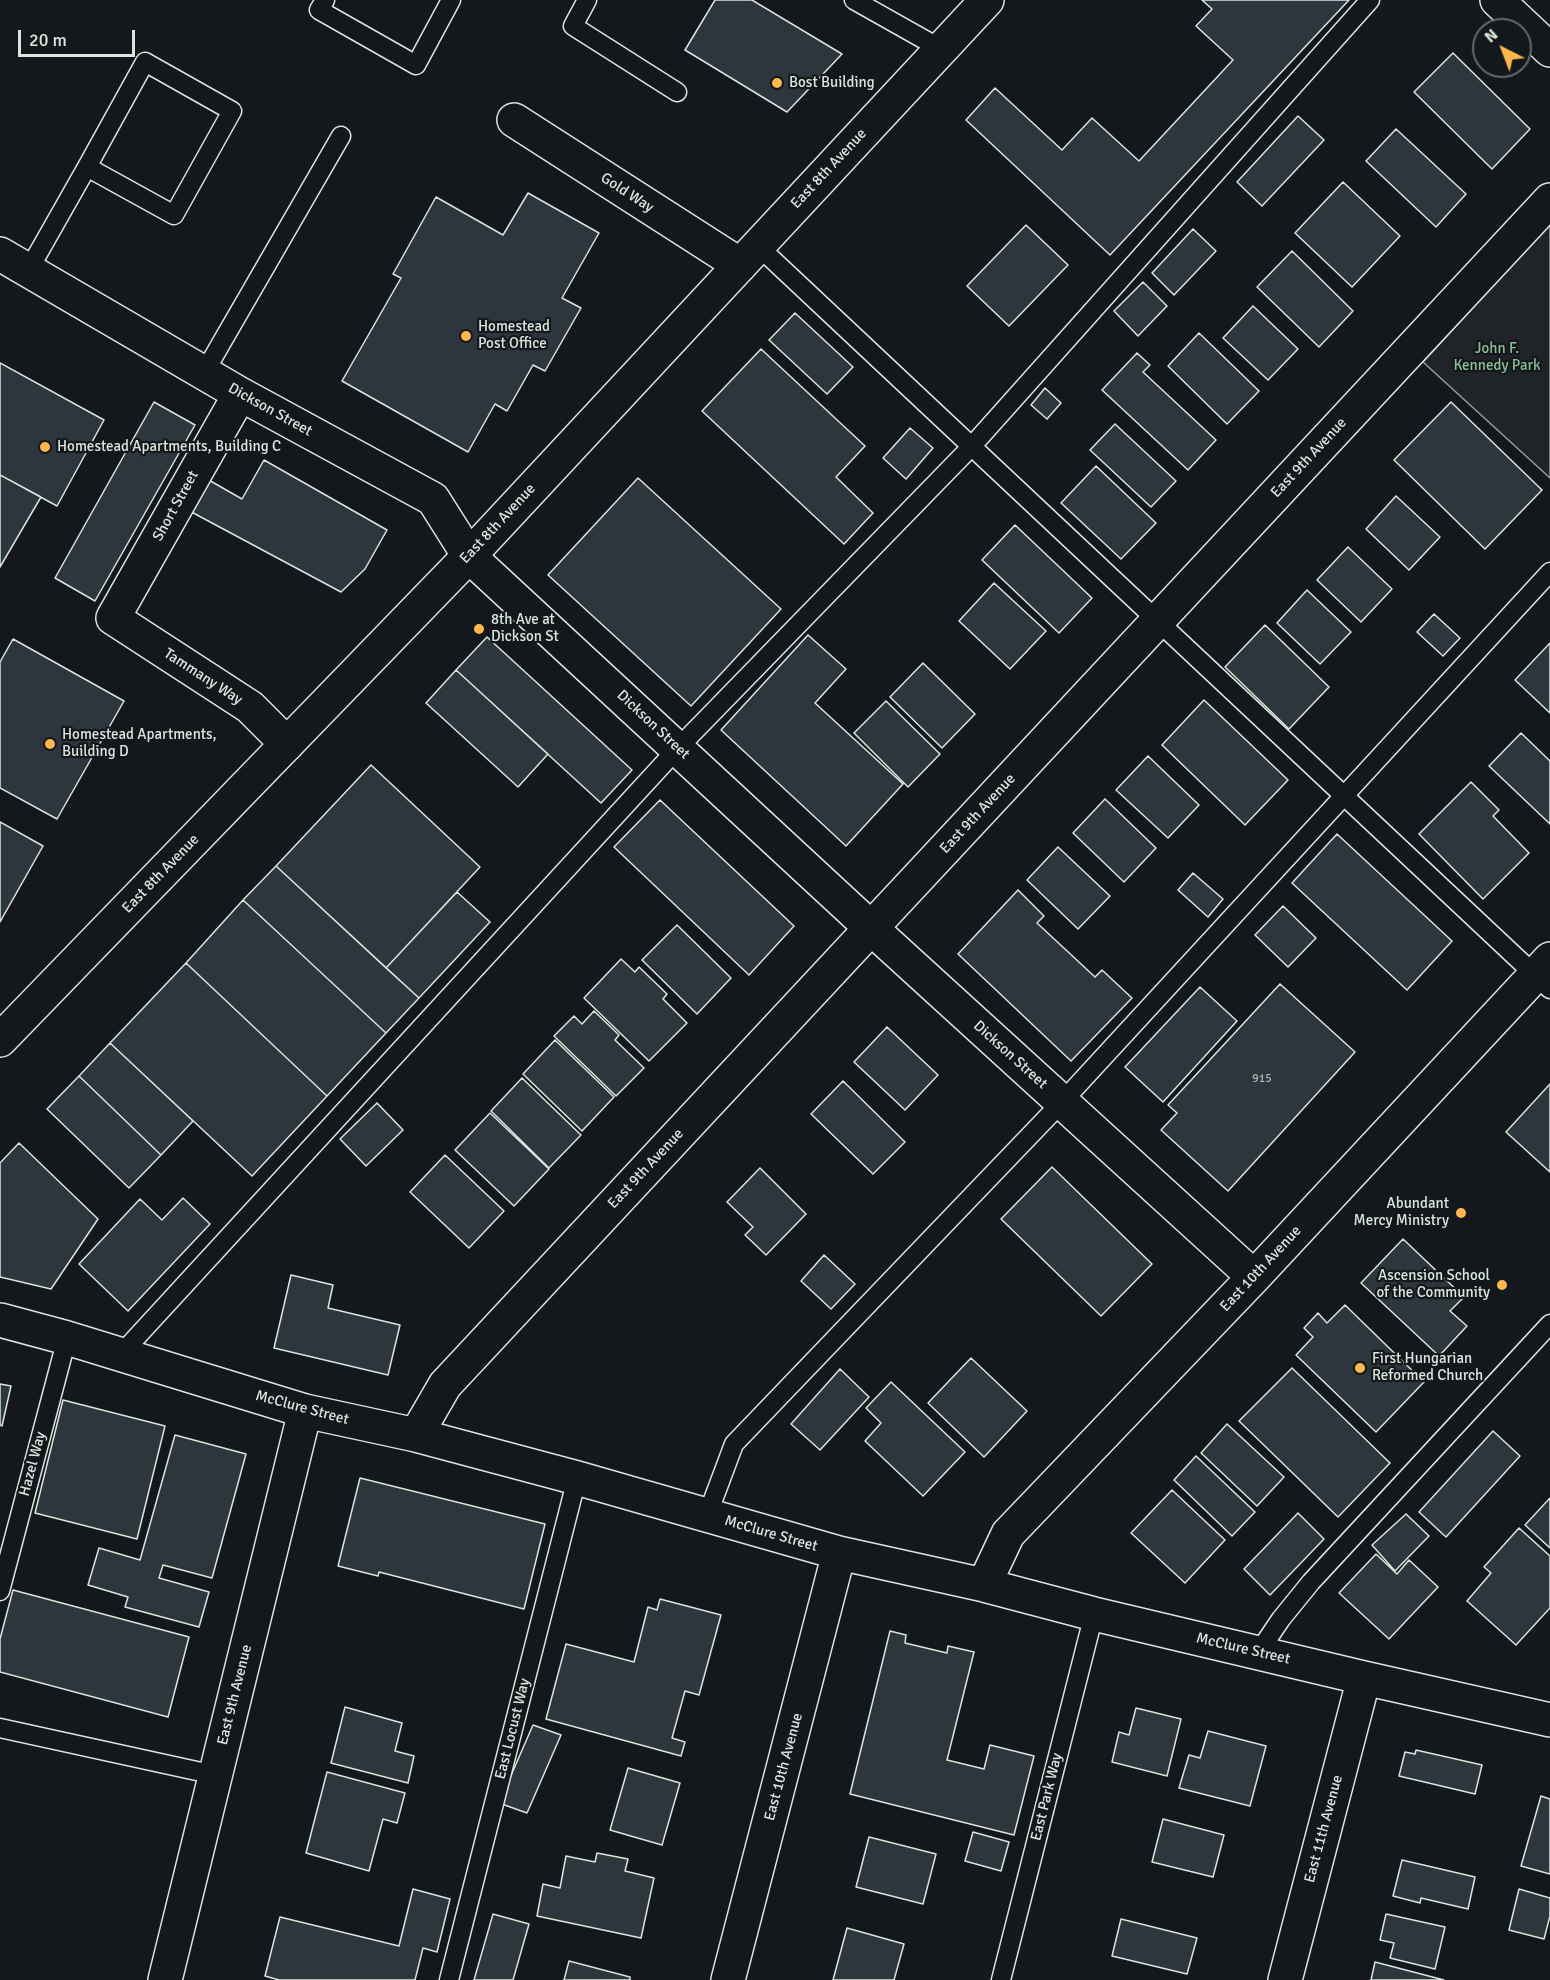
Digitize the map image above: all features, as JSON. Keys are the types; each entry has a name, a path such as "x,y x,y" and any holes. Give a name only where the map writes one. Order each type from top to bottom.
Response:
{"street":[{"name":"East 8th Avenue","path":"0,1040 469,556 987,0"},
{"path":"1497,0 1550,50"},
{"name":"Gold Way","path":"514,120 749,256"},
{"name":"East 9th Avenue","path":"416,1435 445,1385 1550,200"},
{"name":"Dickson Street","path":"0,254 240,394 433,499 469,556 871,928 1254,1277"},
{"name":"Short Street","path":"113,618 240,394"},
{"name":"Tammany Way","path":"113,618 250,707 287,744"},
{"name":"East 10th Avenue","path":"984,1585 1008,1534 1545,974"},
{"name":"McClure Street","path":"0,1320 121,1354 305,1411 416,1435 577,1478 839,1553 984,1585 1094,1614 1550,1720"},
{"name":"East 9th Avenue","path":"165,1980 305,1411"},
{"name":"East 10th Avenue","path":"728,1980 839,1553"},
{"name":"East 11th Avenue","path":"1285,1980 1364,1678"}],"lane":[{"path":"325,0 320,9 416,64 451,0"},
{"path":"587,0 573,26 677,92"},
{"path":"854,0 941,50"},
{"path":"121,1354 678,748 971,447 1370,0"},
{"path":"28,271 145,62 232,111 174,215 87,167"},
{"path":"204,373 341,136"},
{"path":"749,256 971,447 1342,796 1545,974"},
{"path":"707,1516 734,1444 1062,1102 1550,572"},
{"path":"1258,1653 1281,1619 1311,1582 1550,1324"},
{"name":"Hazel Way","path":"0,1591 67,1338"},
{"name":"East Locust Way","path":"449,1980 577,1478"},
{"name":"East Park Way","path":"1001,1980 1094,1614"},
{"path":"0,1728 215,1775"}],"green space":[{"name":"John F. Kennedy Park","path":"1550,224 1550,478 1423,362"}],"building":[{"name":"Bost Building","path":"715,0 752,0 842,54 787,112 685,50"},
{"path":"1202,0 1349,0 1110,255 966,120 995,88 1062,150 1092,118 1139,161 1233,60 1196,26 1212,9"},
{"path":"1453,53 1472,72 1472,78 1478,78 1530,129 1492,169 1414,92"},
{"path":"1298,116 1324,140 1262,206 1237,182"},
{"path":"1396,129 1466,194 1436,227 1366,161"},
{"path":"1343,182 1400,236 1352,287 1295,233"},
{"name":"Homestead Post Office","path":"528,193 599,233 562,298 581,308 545,371 533,365 507,411 495,404 468,452 342,381 401,278 393,274 436,197 503,235"},
{"path":"1026,225 1068,265 1009,326 967,286"},
{"path":"1193,229 1216,251 1174,295 1152,273"},
{"path":"1292,251 1353,311 1319,347 1257,287"},
{"path":"1143,282 1167,306 1138,336 1114,311"},
{"path":"1253,306 1298,349 1268,380 1223,338"},
{"path":"795,313 853,367 827,394 769,340"},
{"path":"1199,333 1259,391 1227,424 1168,366"},
{"path":"761,349 865,446 836,477 873,513 844,544 702,411"},
{"path":"1137,353 1150,365 1143,372 1216,440 1188,470 1102,390"},
{"name":"Homestead Apartments, Building C","path":"0,363 104,420 57,506 0,475"},
{"path":"1045,388 1061,403 1047,419 1031,405"},
{"path":"154,402 195,425 95,601 55,578"},
{"path":"1451,402 1542,490 1485,549 1394,460"},
{"path":"1115,424 1176,481 1151,507 1090,450"},
{"path":"910,428 933,448 906,479 883,458"},
{"path":"264,460 387,530 365,569 341,592 184,508 200,475 242,499"},
{"path":"1096,466 1156,523 1121,559 1061,503"},
{"path":"0,475 41,497 0,567"},
{"path":"638,478 781,609 691,706 548,575"},
{"path":"1396,496 1440,537 1409,570 1366,529"},
{"path":"1015,525 1092,598 1059,633 982,560"},
{"path":"1348,547 1392,589 1361,622 1317,580"},
{"path":"994,583 1046,631 1010,669 959,621"},
{"path":"1307,590 1351,632 1320,664 1277,623"},
{"path":"1434,614 1460,638 1443,656 1417,632"},
{"path":"1265,625 1329,687 1289,729 1225,667"},
{"path":"808,635 846,669 815,703 903,784 846,846 721,730"},
{"path":"487,637 632,770 601,803 456,670"},
{"name":"Homestead Apartments, Building D","path":"13,639 124,701 57,819 0,788 0,662"},
{"path":"1550,643 1550,713 1515,680"},
{"path":"923,663 975,714 942,748 890,697"},
{"path":"456,670 548,754 518,787 426,703"},
{"path":"1204,700 1288,780 1245,825 1162,745"},
{"path":"886,701 940,754 908,787 854,733"},
{"path":"1521,733 1550,761 1550,824 1489,766"},
{"path":"1148,756 1199,805 1168,838 1116,790"},
{"path":"371,765 480,867 386,968 276,866"},
{"path":"1471,782 1499,810 1493,816 1529,853 1483,899 1419,834"},
{"path":"1105,799 1156,848 1124,882 1073,833"},
{"path":"660,800 794,926 749,975 614,847"},
{"path":"0,822 43,846 0,922"},
{"path":"1337,834 1452,941 1407,990 1292,883"},
{"path":"1058,847 1110,896 1078,929 1027,880"},
{"path":"276,866 419,998 386,1033 243,900"},
{"path":"1193,873 1223,899 1208,917 1178,890"},
{"path":"1018,890 1044,916 1037,923 1095,977 1102,970 1132,998 1071,1061 958,954"},
{"path":"457,892 490,922 419,998 386,968"},
{"path":"243,900 386,1033 327,1096 186,963"},
{"path":"1283,906 1316,938 1288,967 1255,935"},
{"path":"677,925 731,978 697,1014 642,960"},
{"path":"621,959 635,972 639,967 667,994 663,999 687,1023 649,1061 584,998"},
{"path":"186,963 327,1096 252,1176 110,1043"},
{"path":"1280,984 1355,1052 1228,1191 1161,1130 1177,1113 1168,1105"},
{"path":"1200,987 1237,1021 1163,1102 1125,1067"},
{"path":"594,1011 619,1035 615,1040 644,1068 616,1096 554,1036 574,1016 582,1024"},
{"path":"887,1027 938,1075 905,1110 854,1062"},
{"path":"555,1040 614,1097 582,1131 523,1074"},
{"path":"110,1043 193,1121 161,1155 79,1076"},
{"path":"79,1076 161,1155 129,1188 47,1109"},
{"path":"522,1078 581,1135 549,1168 491,1111"},
{"path":"843,1081 905,1142 873,1174 811,1114"},
{"path":"1550,1084 1550,1172 1506,1132"},
{"path":"377,1103 403,1130 366,1166 340,1139"},
{"path":"490,1113 549,1169 514,1206 455,1150"},
{"path":"19,1143 98,1219 51,1289 0,1277 0,1163"},
{"path":"445,1155 504,1211 469,1248 410,1192"},
{"path":"1052,1167 1152,1264 1101,1316 1001,1219"},
{"path":"760,1168 806,1214 766,1255 745,1235 753,1227 727,1202"},
{"path":"183,1198 210,1224 128,1311 79,1264 140,1199 162,1220"},
{"path":"1403,1239 1464,1297 1450,1311 1467,1326 1439,1356 1361,1283"},
{"path":"824,1255 855,1284 831,1309 801,1281"},
{"path":"291,1275 333,1285 328,1308 400,1325 388,1375 274,1348"},
{"name":"First Hungarian Reformed Church","path":"1345,1305 1424,1382 1376,1432 1296,1355 1313,1337 1304,1328 1318,1313 1327,1323"},
{"path":"971,1358 1027,1411 984,1457 928,1403"},
{"path":"1292,1368 1390,1463 1338,1517 1239,1421"},
{"path":"840,1369 869,1397 820,1450 791,1424"},
{"path":"891,1382 965,1452 923,1496 865,1441 881,1423 866,1408"},
{"path":"0,1384 11,1386 2,1426 0,1425"},
{"path":"63,1400 165,1426 137,1539 35,1513"},
{"path":"1227,1424 1284,1477 1257,1506 1201,1453"},
{"path":"1493,1431 1520,1456 1446,1537 1419,1512"},
{"path":"175,1435 246,1454 212,1578 163,1565 159,1578 209,1592 199,1627 125,1607 128,1597 88,1585 99,1548 140,1560"},
{"path":"1196,1456 1255,1512 1232,1536 1174,1480"},
{"path":"360,1478 545,1524 524,1609 379,1572 378,1576 338,1566"},
{"path":"1172,1490 1225,1540 1185,1583 1131,1533"},
{"path":"1550,1498 1550,1548 1525,1525"},
{"path":"1298,1513 1324,1539 1270,1595 1244,1569"},
{"path":"1406,1514 1429,1536 1395,1571 1372,1545"},
{"path":"1519,1528 1550,1556 1550,1608 1516,1645 1467,1601 1491,1573 1484,1567"},
{"path":"1376,1554 1397,1574 1409,1560 1438,1587 1389,1639 1339,1593"},
{"path":"13,1590 189,1637 168,1717 0,1672 0,1639"},
{"path":"660,1599 721,1615 699,1695 685,1691 672,1738 685,1742 681,1756 546,1719 566,1644 634,1662 648,1607 657,1610"},
{"path":"890,1631 906,1635 905,1643 947,1653 948,1646 974,1652 947,1760 984,1769 990,1745 1034,1756 1014,1835 850,1794"},
{"path":"345,1707 402,1723 395,1751 414,1756 408,1783 331,1763"},
{"path":"1136,1708 1181,1719 1167,1776 1112,1762 1119,1732 1129,1735"},
{"path":"533,1725 561,1735 527,1813 499,1803"},
{"path":"1208,1731 1266,1746 1250,1806 1179,1788 1189,1755 1200,1758"},
{"path":"1416,1750 1482,1765 1475,1794 1399,1776 1405,1752 1415,1754"},
{"path":"628,1768 680,1783 662,1845 610,1830"},
{"path":"327,1772 405,1793 397,1823 383,1819 369,1871 306,1853"},
{"path":"1541,1796 1550,1799 1550,1874 1521,1866"},
{"path":"1163,1819 1224,1835 1213,1877 1152,1862"},
{"path":"973,1832 1009,1842 1001,1871 965,1861"},
{"path":"869,1837 936,1854 923,1904 856,1887"},
{"path":"597,1853 628,1859 625,1871 654,1878 641,1938 537,1916 543,1884 560,1888 566,1856 595,1862"},
{"path":"1402,1860 1475,1877 1468,1909 1421,1898 1420,1903 1393,1896"},
{"path":"413,1889 450,1899 437,1952 423,1948 415,1980 279,1980 265,1976 280,1917 399,1946"},
{"path":"1519,1889 1550,1898 1550,1916 1544,1939 1509,1930"},
{"path":"493,1914 529,1924 513,1980 474,1980"},
{"path":"1386,1914 1445,1927 1435,1969 1390,1958 1394,1943 1380,1940"},
{"path":"1121,1919 1197,1938 1187,1974 1112,1956"},
{"path":"847,1928 904,1944 894,1980 833,1980"},
{"path":"569,1961 630,1977 630,1980 564,1980"},
{"path":"1375,1962 1444,1980 1371,1980"}],"place":[{"name":"Bost Building","path":"777,83"},
{"name":"Homestead Post Office","path":"466,336"},
{"name":"Homestead Apartments, Building C","path":"45,447"},
{"name":"8th Ave at Dickson St","path":"479,629"},
{"name":"Homestead Apartments, Building D","path":"50,744"},
{"name":"Abundant Mercy Ministry","path":"1461,1213"},
{"name":"Ascension School of the Community","path":"1502,1285"},
{"name":"First Hungarian Reformed Church","path":"1360,1368"}]}
